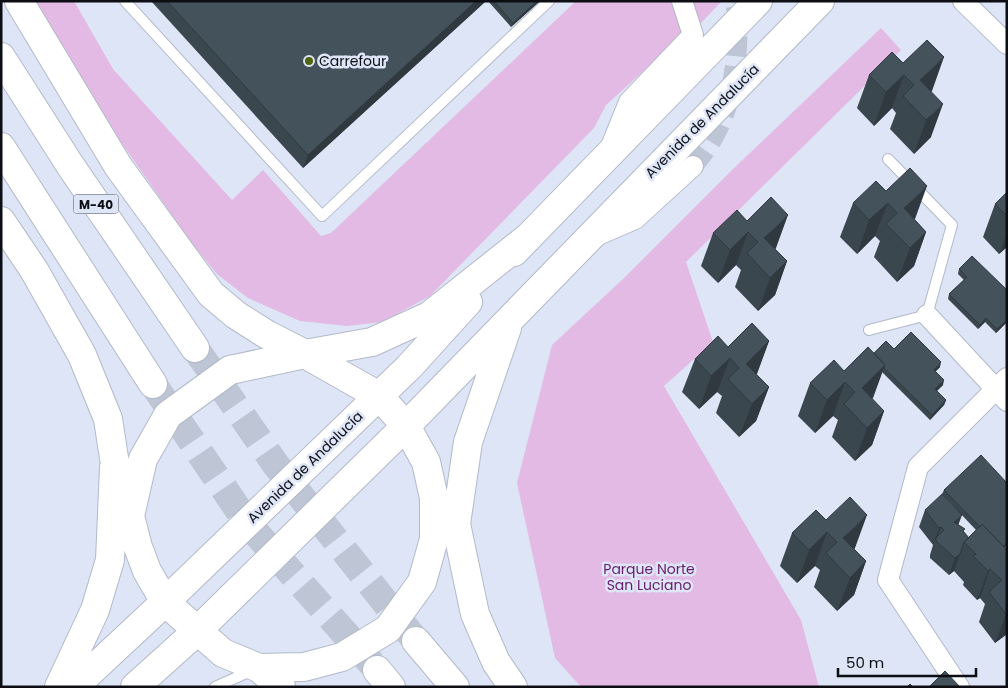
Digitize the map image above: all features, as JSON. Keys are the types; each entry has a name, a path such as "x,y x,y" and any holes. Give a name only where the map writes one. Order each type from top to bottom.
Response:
{"main road":[{"path":"18,1 118,166 211,294 258,330 379,396 406,426 426,462 434,498 434,539 422,582 388,629 342,657 304,667 259,668"},
{"name":"Avenida de Andalucía","path":"74,687 409,367 526,239 758,1"},
{"name":"Avenida de Andalucía","path":"135,687 196,632 406,426 820,1"},
{"name":"M-40","path":"1,57 70,166 195,348"},
{"path":"1,147 154,384"},
{"path":"1,221 34,270 82,354 108,419 114,458 147,571 165,602 196,632 224,653 259,668 281,687"},
{"name":"Avenida de Andalucía","path":"130,516 143,460 168,415 230,370 372,342 429,316 526,239"},
{"name":"Avenida de Andalucía","path":"456,524 468,442 510,321"},
{"path":"59,687 95,610 110,560 114,458"},
{"path":"434,498 456,524 474,614 496,662 513,687"},
{"path":"416,641 455,687"}],"street":[{"name":"Avenida de Andalucía","path":"608,155 628,102 693,35 682,1"},
{"path":"963,1 1007,44"},
{"name":"Avenida de Andalucía","path":"585,241 635,219 693,166"},
{"path":"927,315 1003,389 918,467 888,580 959,687"}],"lane":[{"path":"125,1 322,216 550,1"},
{"path":"869,330 927,315 952,225 888,159"},
{"path":"215,687 259,668"}],"green space":[{"path":"29,1 74,1 113,69 232,200 263,170 321,236 331,233 576,1 722,1 701,23 677,37 670,47 606,105 594,128 430,296 382,322 347,326 300,321 248,298 217,274 191,242 109,125"},
{"name":"Parque Norte San Luciano","path":"881,28 901,50 686,262 713,342 664,386 801,620 819,687 581,687 555,658 517,483 552,345 623,279 730,172"}],"building":[{"path":"167,1 476,1 308,155"},
{"path":"494,1 537,1 513,23"},
{"path":"927,40 944,57 920,80 943,104 926,120 903,96 914,85 904,75 886,92 869,75 892,52 903,63"},
{"path":"910,168 927,186 904,208 926,232 910,248 886,224 897,213 888,203 869,220 853,203 876,181 886,191"},
{"path":"1007,192 1007,216 995,204"},
{"path":"771,197 788,215 764,238 787,261 770,278 747,253 758,242 748,232 730,250 713,233 737,210 747,221"},
{"path":"972,256 1007,290 1007,320 997,329 986,318 980,325 949,294 967,277 959,269"},
{"path":"752,323 769,341 746,364 769,387 752,404 728,379 739,368 730,358 711,376 695,359 718,336 728,347"},
{"path":"911,332 941,362 934,370 944,380 935,389 946,400 932,415 884,368 885,365 874,353 886,341 894,349"},
{"path":"868,347 885,365 862,388 884,411 867,428 844,404 855,392 845,382 827,400 810,383 834,360 844,371"},
{"path":"981,455 1007,483 1007,543 1003,546 982,524 980,527 944,490"},
{"path":"942,494 962,515 954,522 965,529 963,531 969,538 964,542 960,554 955,558 936,541 936,538 944,530 941,527 939,528 925,510"},
{"path":"850,497 867,515 843,538 866,561 850,578 826,553 837,542 827,532 809,550 792,533 816,510 826,520"},
{"path":"982,524 1007,550 1006,614 989,592 1002,580 990,569 988,571 973,556 976,554 964,542"},
{"path":"945,671 960,687 929,687"}],"tunnel":[{"path":"693,166 706,150 716,132 722,120 730,93 736,61 738,29 735,1"},
{"path":"195,348 276,465 416,641"},
{"path":"153,384 248,524 372,664"}],"place":[{"name":"Carrefour","path":"309,61"}]}
